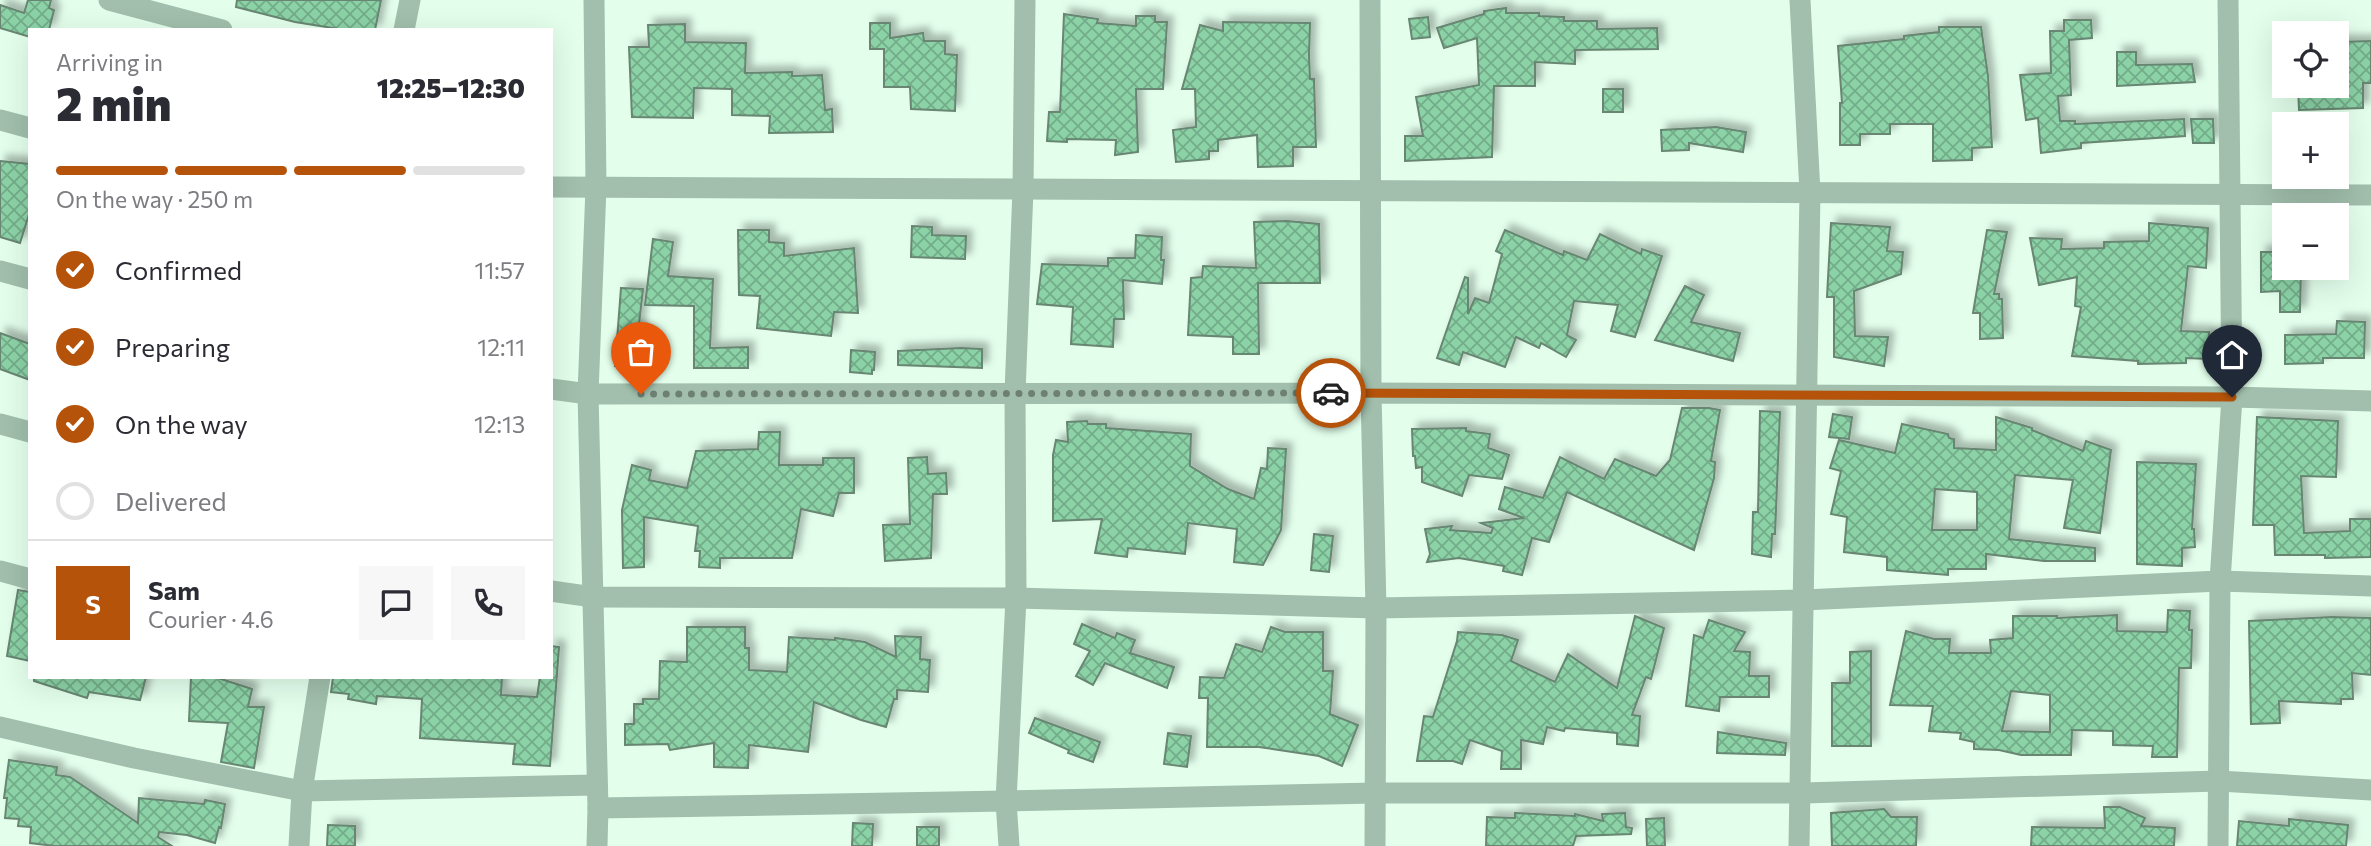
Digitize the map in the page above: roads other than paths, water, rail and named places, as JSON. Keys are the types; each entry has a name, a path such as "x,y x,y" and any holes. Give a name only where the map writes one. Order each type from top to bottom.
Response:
{"street":[{"path":"109,0 214,28"},
{"path":"404,28 410,0"},
{"path":"594,0 596,187 588,394 597,846"},
{"path":"1009,846 1006,801 1016,598 1015,393 1023,189 1025,0"},
{"path":"1370,0 1371,393 1376,608 1375,846"},
{"path":"1799,846 1810,193 1800,0"},
{"path":"2218,846 2220,581 2232,397 2228,0"},
{"path":"0,120 28,127"},
{"path":"553,187 2371,195"},
{"path":"0,271 28,278"},
{"path":"553,388 588,394 1371,393 2232,397 2371,401"},
{"path":"0,424 28,431"},
{"path":"0,570 28,578"},
{"path":"553,591 593,597 1016,598 1376,608 1803,600 2220,581 2371,586"},
{"path":"299,846 302,791 320,679"},
{"path":"0,727 134,758 302,791 596,785"},
{"path":"598,808 1375,793 1800,793 2219,781 2371,790"}]}
